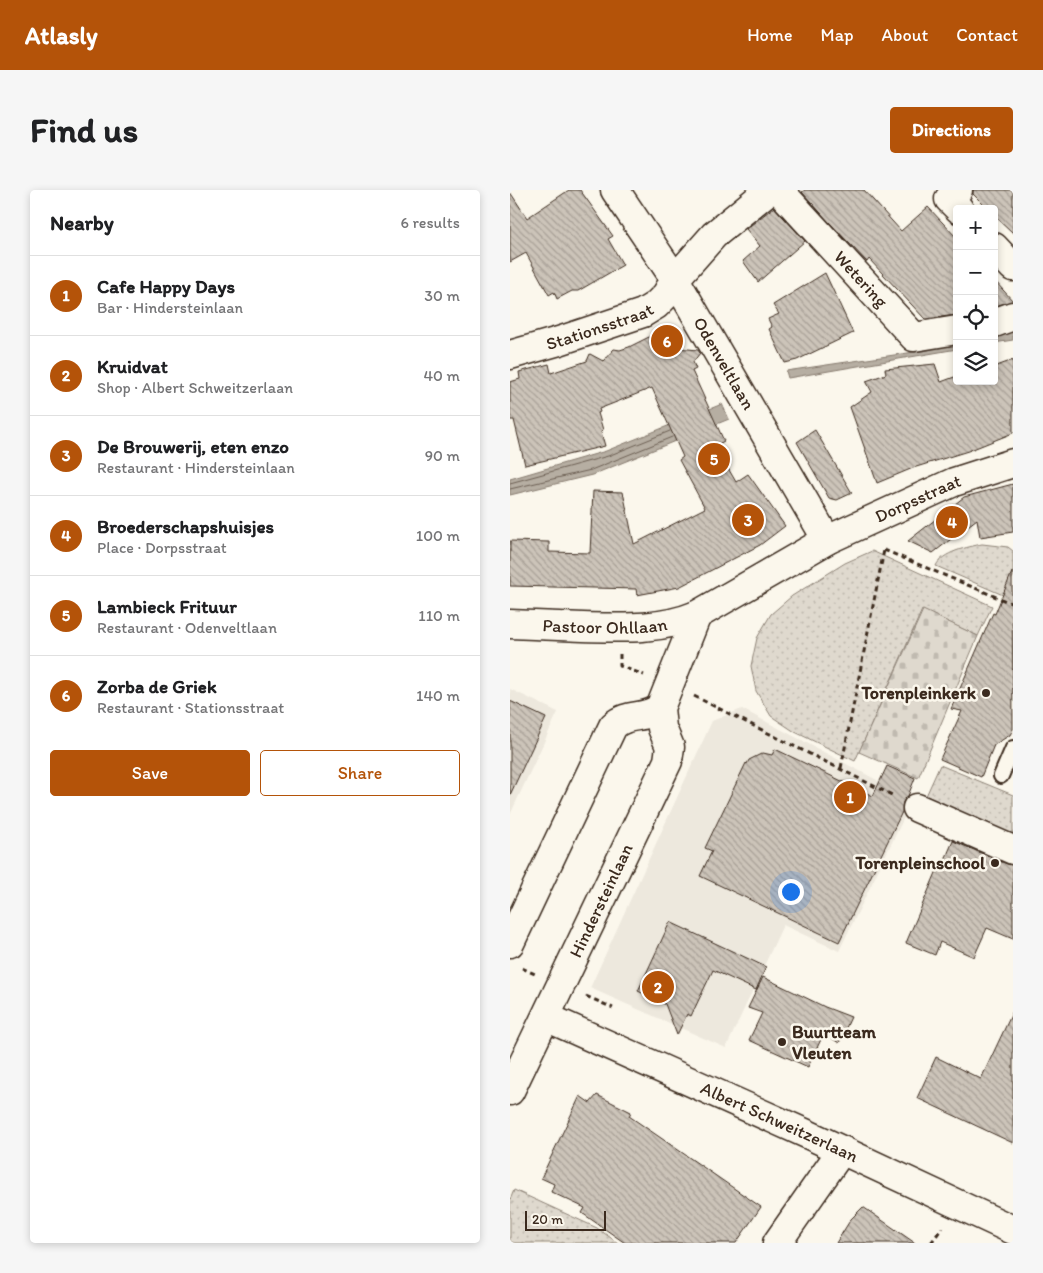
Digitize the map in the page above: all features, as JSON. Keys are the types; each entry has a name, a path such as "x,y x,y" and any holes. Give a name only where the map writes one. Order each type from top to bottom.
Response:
{"street":[{"name":"Odenveltlaan","path":"615,190 675,279 827,540"},
{"name":"Stationsstraat","path":"510,355 643,313 656,305 666,295 675,279 714,235 768,190"},
{"name":"Wetering","path":"779,190 914,337 953,331"},
{"path":"955,205 950,199 958,190"},
{"path":"997,250 1013,267"},
{"path":"998,322 1013,316"},
{"name":"Dorpsstraat","path":"827,540 954,482 1013,463"},
{"path":"510,943 613,726 627,717 651,714 664,696 697,615 827,540"},
{"name":"Pastoor Ohllaan","path":"510,624 622,628 664,626 697,615"},
{"name":"Hindersteinlaan","path":"510,1091 668,761 670,747 662,728 664,696"},
{"path":"917,808 1013,850"},
{"name":"Albert Schweitzerlaan","path":"546,1017 842,1150 1013,1230"},
{"path":"777,1243 842,1150"}],"lane":[{"path":"1001,776 1013,748"}],"path":[{"path":"840,768 884,550 872,519"},
{"path":"884,550 1013,604"},
{"path":"622,628 620,666 664,696 840,768 917,808"}],"shaded area":[{"path":"510,689 558,712 510,815"},
{"path":"742,709 913,799 839,951 783,925 726,1048 590,988 712,721"}],"green space":[{"path":"982,544 1008,547 1013,551 1013,577 1003,595 936,566 939,561 950,554"},
{"path":"872,551 992,606 978,636 922,610 855,761 795,732 771,716 756,691 751,666 757,638 771,614 792,596 845,563"},
{"path":"923,610 978,636 918,778 859,752"},
{"path":"940,765 1013,795 1013,837 926,796"},
{"path":"514,1190 597,1228 618,1243 510,1243 510,1200"}],"water":[{"path":"1013,327 1013,340 998,342 998,331"},
{"path":"953,343 953,350 788,378 786,371 928,350"},
{"path":"722,404 729,419 592,475 510,495 510,479 606,451"}],"building":[{"path":"569,190 580,190 613,236 608,239 623,265 578,291 572,291 557,299 554,292 549,295 526,253 510,262 510,192 527,218"},
{"path":"805,190 864,190 901,231 928,207 953,234 953,316 925,319 869,259 867,262 802,192"},
{"path":"973,190 1013,190 1013,233 998,219 998,205 984,205 973,194"},
{"path":"774,207 805,241 758,282 743,261 760,246 746,229"},
{"path":"825,273 853,333 797,360 785,363 769,329 772,327 768,319 779,314 773,305"},
{"path":"998,284 1013,301 998,305"},
{"path":"667,328 682,333 678,348 698,350 700,353 693,362 696,369 692,371 724,441 715,446 736,482 748,474 785,526 760,545 679,587 637,595 636,589 510,586 510,541 549,542 549,552 590,553 593,491 623,492 634,544 705,508 679,460 683,457 652,388 599,409 600,412 598,413 603,430 601,432 605,446 525,465 514,420 510,420 510,382 520,379 519,372 549,364 551,373 587,361 590,354 603,361 614,349 620,350 629,347"},
{"path":"1013,360 1013,433 968,451 913,468 877,483 850,407 872,392 866,381 886,374 885,369 935,364 941,382 953,378 953,385 998,385 998,366"},
{"path":"815,430 852,493 837,500 829,498 797,442"},
{"path":"1013,484 1013,532 980,537 977,519 933,553 908,541 964,497"},
{"name":"Torenpleinkerk","path":"1012,572 1013,729 1010,735 994,745 981,777 940,759 962,711 951,709 993,613 995,614"},
{"path":"510,701 546,718 510,795"},
{"path":"775,749 873,796 887,766 915,778 908,796 903,802 902,812 839,942 700,876 712,851 705,848 746,763 763,753 772,755"},
{"path":"953,841 1013,865 1013,939 987,928 974,957 940,942 935,955 906,943 941,861 944,862"},
{"path":"670,922 766,967 756,990 713,970 691,1016 687,1014 677,1035 665,1004 638,991"},
{"path":"763,977 825,1007 851,1017 839,1043 824,1033 808,1067 749,1040 762,1013 748,1008"},
{"path":"1013,1011 1013,1143 917,1098 936,1057 981,1079"},
{"path":"597,1095 631,1112 629,1116 761,1207 736,1243 625,1243 582,1213 585,1208 551,1192 554,1184 541,1178 580,1096 590,1103"},
{"path":"863,1207 915,1243 836,1243 851,1219"}],"place":[{"name":"Zorba de Griek","path":"667,341"},
{"name":"Lambieck Frituur","path":"714,459"},
{"name":"De Brouwerij, eten enzo","path":"748,520"},
{"name":"Broederschapshuisjes","path":"952,522"},
{"name":"Torenpleinkerk","path":"986,693"},
{"name":"Cafe Happy Days","path":"850,797"},
{"name":"Torenpleinschool","path":"995,863"},
{"name":"Kruidvat","path":"658,987"},
{"name":"Buurtteam Vleuten","path":"782,1042"}]}
